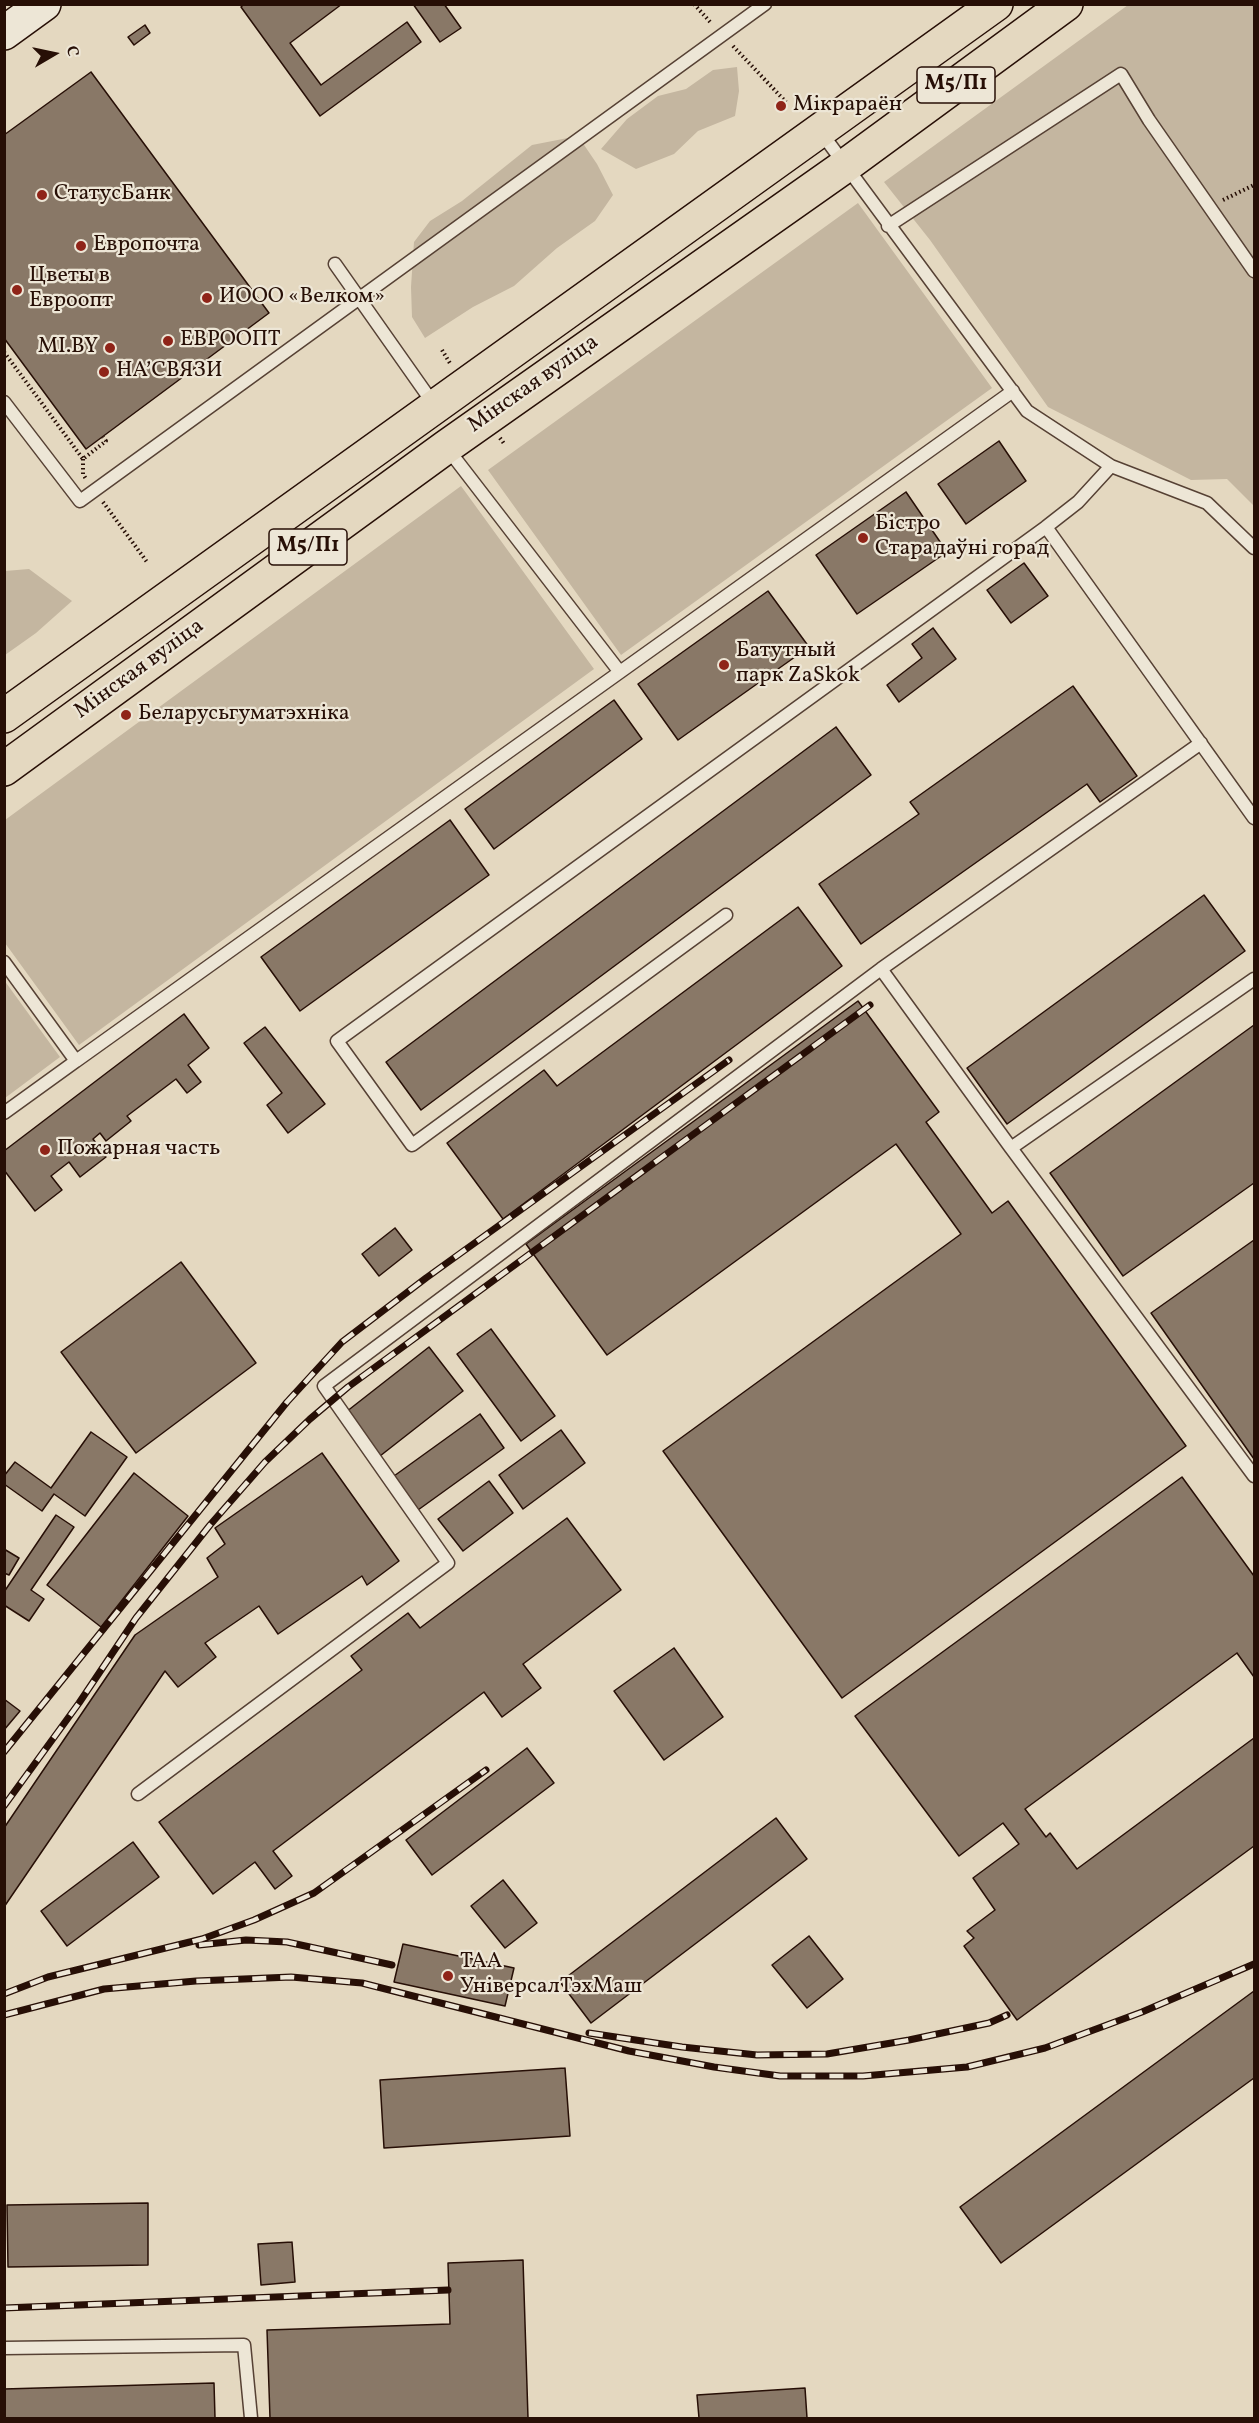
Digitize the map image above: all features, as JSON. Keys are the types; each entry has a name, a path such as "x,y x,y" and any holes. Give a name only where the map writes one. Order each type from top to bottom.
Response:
{"main road":[{"name":"Мінская вуліца","path":"4,716 996,4"},
{"name":"Мінская вуліца","path":"4,769 446,447 845,166 1066,4"},
{"path":"681,231 703,233 710,242 709,262"}],"street":[{"path":"4,33 44,4"}],"lane":[{"path":"4,402 80,501 765,4"},
{"path":"888,226 1121,74 1149,120 1254,271"},
{"path":"820,131 888,226 1028,411 1111,466 1207,503 1254,548"},
{"path":"335,264 435,407"},
{"path":"4,1113 1013,391"},
{"path":"446,447 619,671"},
{"path":"726,915 412,1145 337,1041 1046,527 1078,502 1111,466"},
{"path":"1046,527 1254,818"},
{"path":"138,1794 448,1563 324,1386 881,969 1201,743"},
{"path":"4,962 76,1061"},
{"path":"881,969 1011,1149 1254,1476"},
{"path":"1011,1149 1254,979"},
{"path":"4,2348 244,2345 251,2418"}],"path":[{"path":"694,4 786,102"},
{"path":"1208,207 1254,185"},
{"path":"4,352 83,459 83,474 147,562"},
{"path":"83,459 106,441 103,436"}],"shaded area":[{"path":"1128,5 1254,5 1254,506 1227,479 1191,480 1048,407 930,240 884,182"},
{"path":"737,67 739,91 735,116 698,131 674,154 636,169 601,149 627,119 658,96 686,89 713,70"},
{"path":"578,136 597,164 613,195 595,221 557,248 514,286 473,307 425,338 412,317 414,242 430,221 462,201 532,145"},
{"path":"858,203 992,388 621,655 488,470"},
{"path":"461,486 594,669 79,1045 5,943 5,820"},
{"path":"29,569 72,601 36,633 5,655 5,571"},
{"path":"4,980 60,1057 5,1098 4,1098"}],"building":[{"path":"244,4 342,4 290,43 321,85 407,22 421,42 320,116 241,7"},
{"path":"413,4 444,4 461,28 440,42"},
{"path":"145,25 150,33 134,45 128,37"},
{"path":"91,72 269,313 86,449 4,338 4,135"},
{"path":"999,441 1026,481 966,524 938,484"},
{"path":"906,492 947,552 857,614 816,555"},
{"path":"1024,563 1048,596 1011,623 987,590"},
{"name":"Батутный парк ZaSkok","path":"768,591 809,647 678,740 638,684"},
{"path":"933,628 956,659 899,702 887,685 922,658 912,644"},
{"path":"1073,686 1137,776 1100,802 1087,784 861,944 819,884 919,814 910,802"},
{"path":"614,700 642,739 494,849 465,809"},
{"path":"836,727 871,775 421,1110 386,1062"},
{"path":"450,820 489,875 300,1011 261,957"},
{"path":"1204,895 1245,951 1007,1124 967,1068"},
{"path":"798,907 842,966 503,1219 447,1143 544,1070 557,1086"},
{"path":"858,1001 939,1112 926,1122 992,1213 1008,1201 1186,1446 842,1698 663,1451 961,1234 896,1144 607,1355 526,1244"},
{"path":"184,1014 209,1048 188,1065 201,1082 187,1093 176,1079 127,1116 131,1121 106,1141 100,1133 93,1139 106,1157 80,1177 69,1162 51,1176 62,1190 35,1211 4,1170 4,1151"},
{"path":"1254,1025 1254,1183 1123,1276 1050,1173"},
{"path":"265,1027 325,1104 288,1133 267,1105 282,1093 244,1043"},
{"path":"395,1228 412,1250 379,1276 362,1254"},
{"path":"1254,1240 1254,1459 1151,1313"},
{"path":"181,1262 256,1363 136,1453 61,1352"},
{"path":"491,1329 555,1416 521,1441 457,1354"},
{"path":"429,1347 463,1391 380,1456 346,1412"},
{"path":"480,1414 504,1448 418,1510 394,1476"},
{"path":"561,1430 585,1463 523,1509 499,1475"},
{"path":"91,1432 127,1457 85,1516 54,1494 42,1511 4,1484 4,1476 15,1462 51,1488"},
{"path":"322,1453 399,1561 367,1585 362,1576 278,1634 259,1606 205,1643 216,1657 178,1687 165,1671 4,1907 4,1828 135,1635 218,1577 207,1558 225,1544 215,1528"},
{"path":"134,1473 188,1516 101,1627 47,1585"},
{"path":"1182,1477 1254,1576 1254,1846 1017,2020 964,1946 974,1938 967,1931 995,1910 973,1878 1019,1844 1003,1823 959,1856 855,1716"},
{"path":"489,1481 513,1513 463,1551 438,1519"},
{"path":"56,1515 74,1527 31,1590 44,1599 29,1621 4,1605 4,1592"},
{"path":"567,1518 621,1590 523,1664 541,1688 502,1717 484,1692 273,1851 292,1876 275,1889 255,1862 213,1894 159,1822 362,1670 351,1656 408,1613 420,1628"},
{"path":"4,1549 19,1558 9,1575 4,1573"},
{"path":"674,1648 723,1717 664,1760 614,1691"},
{"path":"1237,1653 1254,1677 1254,1738 1077,1869 1050,1833 1046,1837 1025,1809"},
{"path":"4,1699 20,1711 4,1730"},
{"path":"527,1748 554,1783 432,1875 406,1840"},
{"path":"776,1818 807,1859 591,2023 560,1982"},
{"path":"133,1842 159,1877 67,1946 41,1911"},
{"path":"503,1880 537,1923 505,1948 471,1906"},
{"path":"809,1936 843,1979 807,2008 772,1965"},
{"path":"403,1944 514,1968 505,2006 394,1982"},
{"path":"1254,1991 1254,2078 1001,2263 960,2207"},
{"path":"565,2068 570,2136 384,2148 380,2080"},
{"path":"148,2203 148,2265 8,2267 7,2205"},
{"path":"292,2242 295,2282 261,2285 258,2244"},
{"path":"523,2260 528,2418 270,2418 267,2330 450,2324 448,2263"},
{"path":"214,2383 215,2418 4,2418 4,2389"},
{"path":"805,2388 807,2418 699,2418 697,2395"}],"railway":[{"path":"4,1806 79,1703 136,1618 210,1525 265,1462 310,1419 348,1387 870,1005"},
{"path":"4,1752 287,1402 342,1342 426,1278 729,1060"},
{"path":"4,1994 48,1977 202,1939 254,1920 314,1893 486,1770"},
{"path":"199,1945 246,1940 287,1942 392,1965"},
{"path":"4,2015 104,1989 196,1981 291,1977 362,1983 629,2051 714,2067 780,2076 863,2076 967,2067 1045,2048 1142,2012 1254,1964"},
{"path":"589,2033 682,2047 757,2055 827,2054 989,2023 1007,2015"},
{"path":"4,2308 448,2290"}],"place":[{"name":"Мікрараён","path":"781,106"},
{"name":"СтатусБанк","path":"42,195"},
{"name":"Европочта","path":"81,246"},
{"name":"Цветы в Евроопт","path":"17,290"},
{"name":"ИООО «Велком»","path":"207,298"},
{"name":"ЕВРООПТ","path":"168,341"},
{"name":"MI.BY","path":"110,348"},
{"name":"НАʼСВЯЗИ","path":"104,372"},
{"name":"Бістро Старадаўні горад","path":"863,538"},
{"name":"Батутный парк ZaSkok","path":"724,665"},
{"name":"Беларусьгуматэхніка","path":"126,715"},
{"name":"Пожарная часть","path":"45,1150"},
{"name":"ТАА УніверсалТэхМаш","path":"448,1976"}]}
